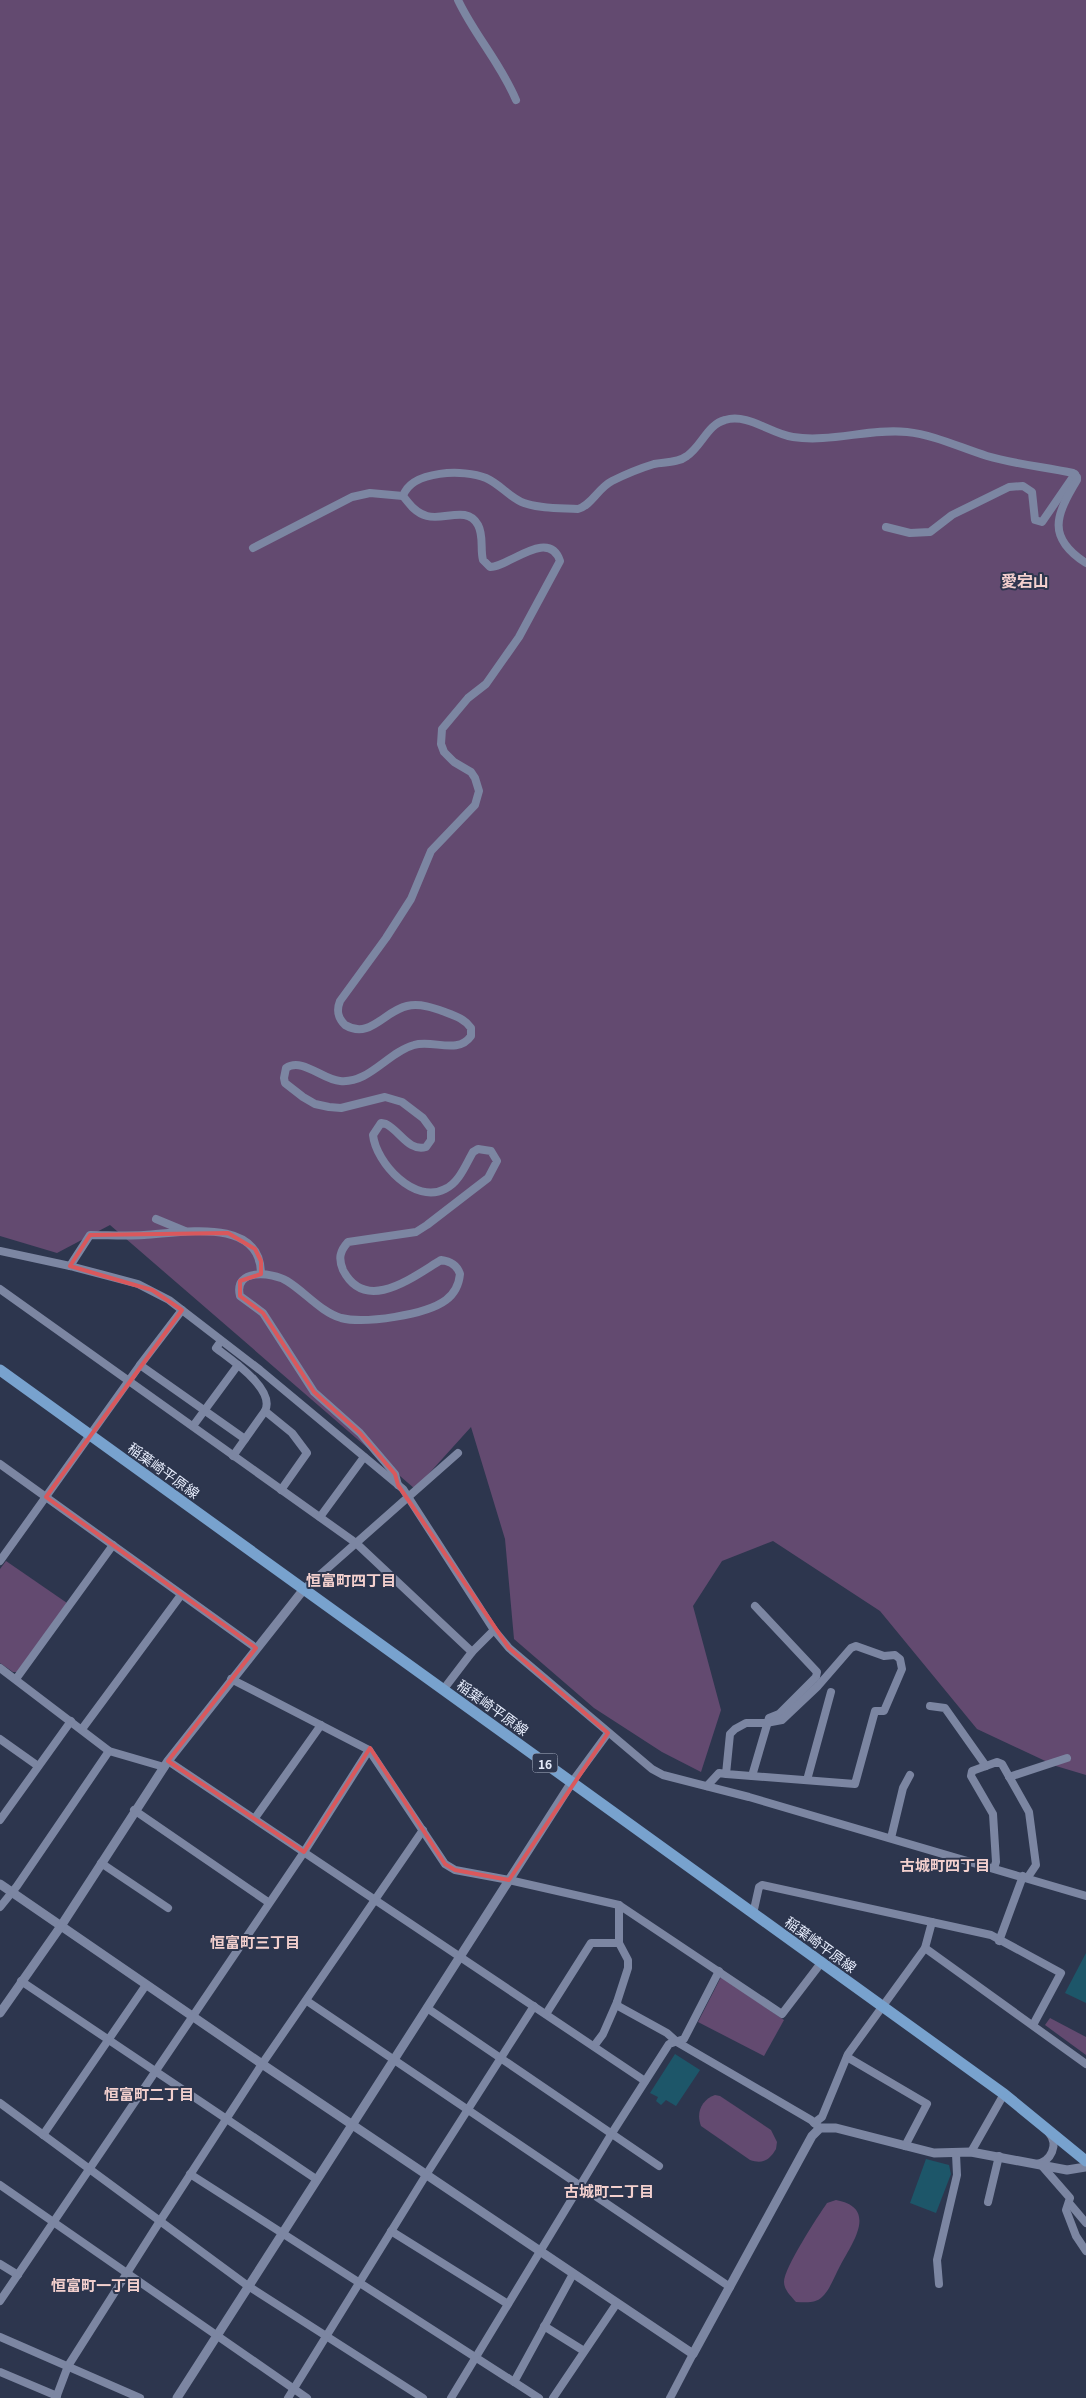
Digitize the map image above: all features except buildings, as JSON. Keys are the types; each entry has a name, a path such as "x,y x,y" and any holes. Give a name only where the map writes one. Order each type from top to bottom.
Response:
{"main road":[{"name":"稲葉崎平原線","path":"0,1370 1004,2094 1086,2160"}],"street":[{"path":"458,0 468,20 505,74 516,100"},
{"path":"403,496 406,489 414,483 438,474 458,472 488,478 518,500 532,505 578,509 586,507 598,490 611,481 652,465 689,456 714,425 726,419 744,420 780,434 801,438 893,431 910,432 935,438 989,457 1074,474 1077,480 1060,512 1058,530 1062,542 1086,563"},
{"path":"886,527 910,534 930,532 952,514 1009,487 1018,485 1032,492 1035,520 1042,522 1074,474"},
{"path":"253,548 352,497 370,494 403,496 416,512 428,517 462,514 473,519 481,534 483,560 490,567 500,566 533,548 550,550 558,555 560,561 519,637 486,684 468,698 442,729 441,744 444,752 454,762 471,772 475,778 479,791 475,805 431,851 412,899 340,1001 337,1013 345,1025 360,1031 367,1029 395,1010 408,1006 429,1006 461,1018 471,1028 471,1036 462,1044 452,1046 424,1043 413,1045 368,1074 347,1082 338,1081 302,1066 294,1065 286,1068 284,1078 290,1087 315,1104 341,1108 385,1097 402,1102 423,1118 431,1129 432,1136 426,1146 420,1148 413,1147 386,1124 381,1123 373,1135 378,1152 392,1171 419,1191 438,1192 454,1184 473,1152 478,1149 491,1151 497,1161 488,1178 427,1225 416,1232 348,1242 340,1254 341,1265 352,1280 365,1288 383,1291 399,1286 441,1260 447,1260 453,1264 460,1274 457,1287 445,1301 411,1314 390,1318 340,1318 286,1281 261,1274 254,1274 242,1280 238,1290 240,1296 263,1313 314,1392 360,1433 395,1474 398,1485"},
{"path":"156,1219 189,1232"},
{"path":"70,1266 90,1235 136,1236 215,1231 240,1238 259,1255 261,1274"},
{"path":"0,1251 70,1266 152,1290 182,1310 398,1485 409,1497 494,1630 529,1667 658,1772 1026,1877 1086,1896"},
{"path":"1,1293 193,1426 356,1543 472,1652"},
{"path":"0,1561 140,1365 182,1310"},
{"path":"221,1341 216,1348 258,1382 266,1400 265,1411 233,1456"},
{"path":"140,1365 245,1439"},
{"path":"193,1426 238,1365"},
{"path":"265,1411 292,1433 307,1453 281,1490"},
{"path":"0,2013 21,1980 61,1926 134,1810 166,1764 231,1679 304,1589 458,1453"},
{"path":"320,1517 364,1457"},
{"path":"0,1464 256,1648"},
{"path":"16,1679 113,1545"},
{"path":"82,1729 181,1595"},
{"path":"752,1776 769,1718 778,1714 816,1677 817,1672 755,1606"},
{"path":"443,1690 472,1652 494,1630"},
{"path":"707,1786 719,1773 726,1774 855,1784 875,1710 884,1711 902,1669 900,1659 895,1655 884,1656 856,1646 852,1648 818,1686 782,1720 766,1723 746,1723 734,1729 730,1734 726,1774"},
{"path":"0,1668 109,1751 166,1764 255,1818 645,2081"},
{"path":"231,1679 369,1750 445,1864 455,1870 619,1905 782,2014 821,1962"},
{"path":"807,1780 831,1692"},
{"path":"930,1706 945,1708 986,1766"},
{"path":"0,1820 71,1721"},
{"path":"255,1818 321,1725"},
{"path":"178,2398 572,1782 608,1733"},
{"path":"0,1739 38,1766"},
{"path":"0,2301 268,1902 304,1852 369,1750"},
{"path":"0,1907 109,1751"},
{"path":"1009,1777 1067,1758"},
{"path":"994,1868 996,1862 993,1814 971,1776 972,1771 997,1762 1002,1764 1029,1812 1036,1865 1026,1877 999,1941"},
{"path":"891,1838 903,1788 910,1775"},
{"path":"134,1810 268,1902"},
{"path":"0,2372 56,2397 68,2366 190,2174 262,2064 422,1830"},
{"path":"101,1863 168,1908"},
{"path":"0,1884 191,2016 693,2354"},
{"path":"753,1914 759,1888 762,1885 991,1936 1061,1973 1033,2025"},
{"path":"594,2046 603,2034 617,2002 628,1968 628,1960 618,1943 619,1905"},
{"path":"670,2398 822,2117 847,2057 925,1948 932,1922"},
{"path":"546,2014 591,1943 618,1943"},
{"path":"925,1948 1086,2064"},
{"path":"451,2398 612,2133 669,2044 684,2039 719,1971"},
{"path":"21,1980 316,2180"},
{"path":"43,2135 107,2039 146,1985"},
{"path":"307,2000 730,2287"},
{"path":"617,2002 618,2006 667,2033 677,2042 817,2125 836,2128 934,2153 956,2154 971,2152 1067,2170 1086,2167"},
{"path":"288,2398 426,2175 502,2059 534,2006"},
{"path":"427,2008 659,2166"},
{"path":"847,2057 927,2104 905,2146"},
{"path":"971,2152 1004,2094"},
{"path":"0,2103 248,2286 422,2398"},
{"path":"1039,2166 1048,2158 1053,2150 1053,2137 1044,2126"},
{"path":"939,2284 937,2260 957,2175 956,2154"},
{"path":"988,2202 999,2156"},
{"path":"1039,2166 1070,2198 1070,2204 1066,2210 1076,2236 1086,2251"},
{"path":"190,2174 540,2398"},
{"path":"0,2186 216,2337 307,2398"},
{"path":"1070,2204 1086,2223"},
{"path":"391,2231 508,2304"},
{"path":"0,2264 18,2275"},
{"path":"514,2382 573,2274"},
{"path":"553,2398 617,2303"},
{"path":"544,2326 584,2352"},
{"path":"0,2337 140,2398"}],"highlighted area":[{"path":"228,1233 255,1249 261,1261 261,1274 240,1281 240,1296 263,1313 314,1392 360,1433 395,1474 398,1485 509,1648 608,1733 509,1880 455,1870 445,1864 370,1748 304,1852 168,1761 256,1648 46,1497 182,1310 152,1290 70,1266 90,1235"}],"shaded area":[{"path":"0,0 1086,0 1086,1775 1056,1766 977,1729 880,1611 773,1541 722,1561 693,1606 721,1710 701,1772 662,1752 594,1708 514,1639 505,1539 471,1427 415,1489 110,1225 57,1253 0,1236"},
{"path":"6,1561 67,1603 17,1672 13,1672 0,1663 0,1569"},
{"path":"721,1977 784,2020 764,2056 698,2022"},
{"path":"1050,2018 1086,2037 1086,2055 1045,2025"},
{"path":"715,2095 720,2096 771,2130 777,2142 776,2149 768,2159 758,2162 750,2160 701,2126 699,2116 701,2108 706,2100"},
{"path":"836,2200 849,2204 856,2210 859,2218 859,2227 825,2294 813,2302 796,2302 785,2288 785,2275 809,2230 827,2203"}],"water":[{"path":"1086,1953 1086,2003 1065,1993"},
{"path":"675,2054 700,2070 676,2106 666,2100 661,2105 656,2101 658,2097 650,2093"},
{"path":"926,2159 949,2165 951,2174 936,2213 910,2203"}],"district":[{"name":"愛宕山","path":"1025,580"},
{"name":"恒富町四丁目","path":"351,1579"},
{"name":"古城町四丁目","path":"945,1864"},
{"name":"恒富町三丁目","path":"255,1941"},
{"name":"恒富町二丁目","path":"149,2093"},
{"name":"古城町二丁目","path":"609,2190"},
{"name":"恒富町一丁目","path":"96,2284"}]}
